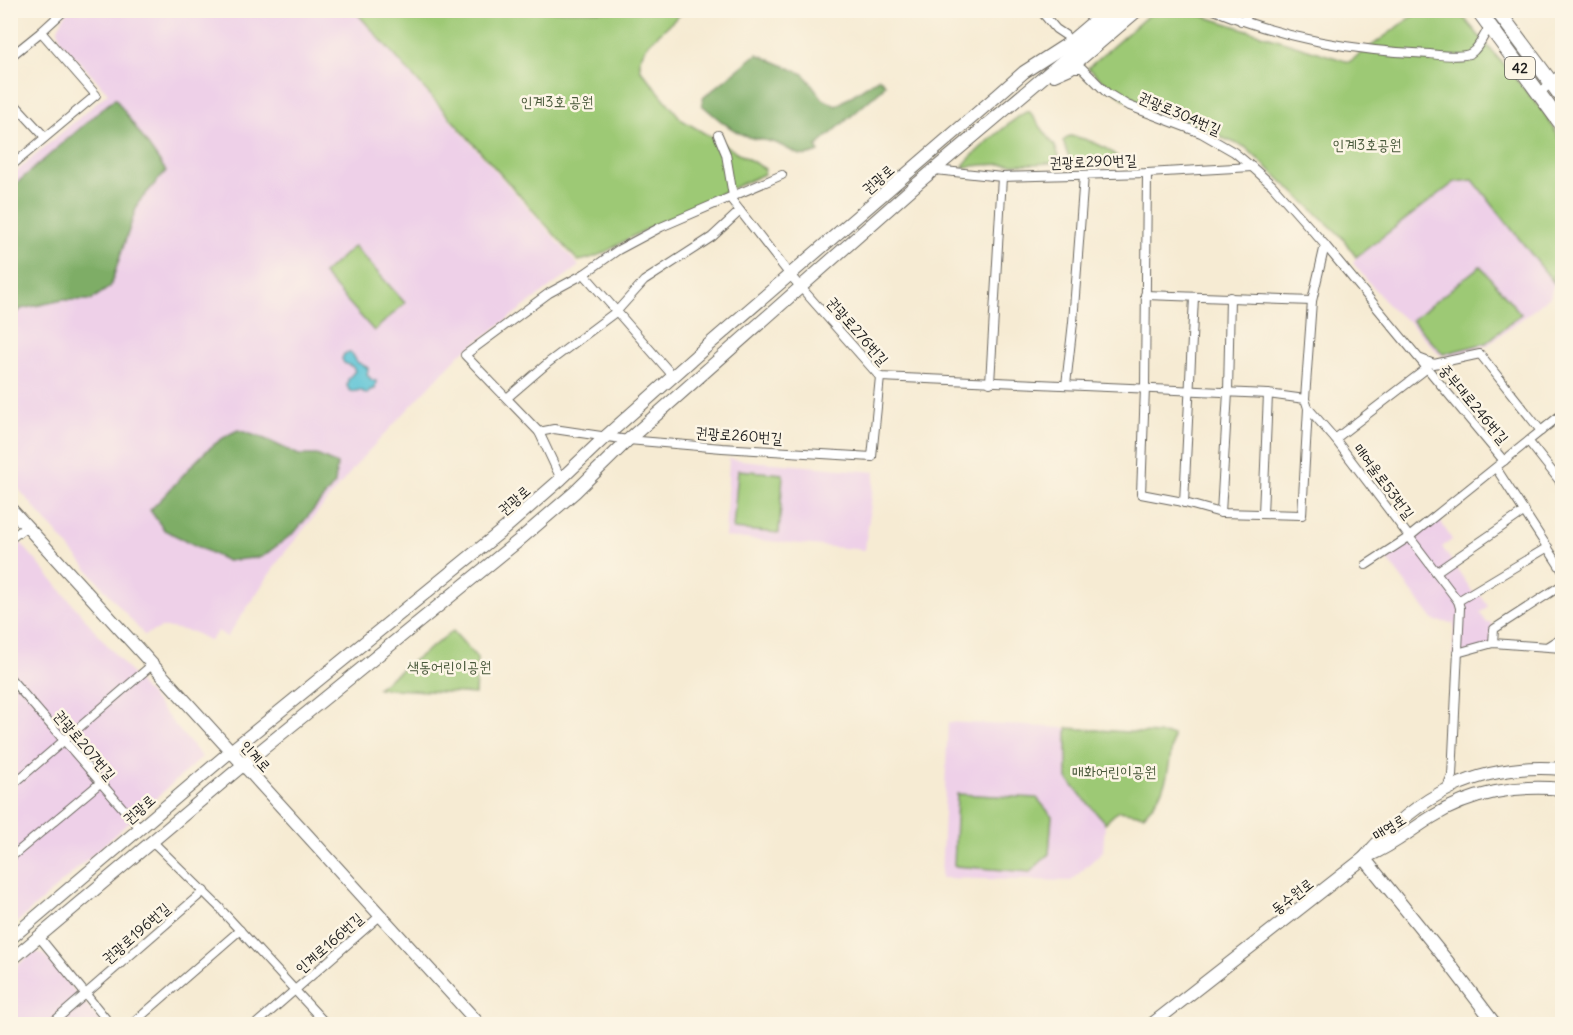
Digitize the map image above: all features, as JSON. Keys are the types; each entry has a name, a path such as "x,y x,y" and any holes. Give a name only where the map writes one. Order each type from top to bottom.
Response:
{"main road":[{"name":"42","path":"1478,10 1563,125"},
{"name":"42","path":"1497,10 1563,97"}],"street":[{"path":"10,57 65,10"},
{"path":"1040,10 1056,29 1065,35"},
{"name":"권광로","path":"10,939 231,751 504,529 790,274 1095,10"},
{"path":"1095,27 1107,10"},
{"path":"1095,27 1123,10"},
{"name":"권광로","path":"1042,80 1070,68 1138,10"},
{"path":"1214,10 1241,21 1305,40 1331,45 1442,55 1471,53 1489,27"},
{"path":"1241,21 1254,10"},
{"name":"권광로","path":"1026,72 1095,27"},
{"name":"권광로","path":"243,765 575,492 628,440 935,170 1042,80 1095,27"},
{"path":"10,167 96,96 41,32"},
{"name":"권광로304번길","path":"1070,68 1082,68 1107,93 1126,105 1201,133 1234,152 1252,166 1325,245 1424,364"},
{"path":"1540,93 1563,72"},
{"path":"10,99 46,136"},
{"path":"718,135 726,154 731,197"},
{"name":"권광로290번길","path":"935,170 1002,177 1147,173 1252,166"},
{"path":"1147,173 1145,388 1141,494 1221,513 1302,515 1312,301 1325,245"},
{"path":"561,479 539,432 465,355 549,293 584,274 618,250 653,232 782,175"},
{"path":"1066,385 1084,175"},
{"path":"990,383 1002,177"},
{"name":"권광로276번길","path":"731,197 790,274 880,377 1268,394 1307,404"},
{"path":"507,398 549,362 617,310 645,281 712,237 740,211"},
{"path":"584,274 674,377"},
{"path":"1145,295 1312,301"},
{"path":"1184,503 1194,297"},
{"path":"1221,513 1228,392 1230,297"},
{"path":"1335,439 1424,364 1480,354 1541,431"},
{"name":"중부대로246번길","path":"1424,364 1504,461"},
{"name":"권광로260번길","path":"539,432 554,429 582,432 604,438 872,457 880,377"},
{"path":"1263,514 1268,394"},
{"name":"매여울로53번길","path":"1307,404 1458,601"},
{"name":"중부대로246번길","path":"1366,565 1409,537 1563,414"},
{"path":"1529,442 1563,484"},
{"path":"1496,468 1563,570"},
{"name":"인계로","path":"10,508 479,1024"},
{"path":"1436,572 1525,512"},
{"path":"10,539 27,526"},
{"path":"1447,788 1452,776 1460,608 1458,601 1548,547"},
{"path":"1493,643 1494,629 1563,585"},
{"path":"1548,647 1563,637"},
{"path":"1457,653 1493,643 1563,648"},
{"path":"10,787 153,664"},
{"name":"권광로207번길","path":"10,678 140,828"},
{"path":"10,961 243,765"},
{"name":"동수원로","path":"1152,1024 1364,858 1387,831 1447,788 1504,770 1541,767 1563,769"},
{"path":"10,858 100,783"},
{"name":"매영로","path":"1495,1024 1364,858 1390,847 1432,817 1456,804 1479,796 1509,789 1563,789"},
{"name":"인계로166번길","path":"152,841 204,891 326,1024"},
{"name":"권광로196번길","path":"86,995 204,891"},
{"name":"인계로166번길","path":"256,1024 381,915"},
{"path":"132,1024 240,930"},
{"path":"40,938 110,1024"},
{"path":"51,1024 86,995"}],"shaded area":[{"path":"70,11 354,11 579,266 459,355 362,458 282,556 227,637 218,631 210,641 193,632 171,628 161,628 144,635 11,480 10,177 108,93 60,40 58,28"},
{"path":"1473,180 1554,283 1550,297 1487,346 1452,356 1440,355 1408,321 1392,310 1353,263 1356,257 1455,182"},
{"path":"729,459 875,472 865,550 725,537"},
{"path":"1438,517 1452,540 1442,547 1474,594 1478,592 1488,606 1480,613 1487,623 1492,623 1491,647 1453,656 1454,623 1434,621 1387,559 1416,538 1417,533"},
{"path":"10,530 202,757 11,928 10,928"},
{"path":"948,722 1067,728 1067,779 1105,823 1103,851 1071,881 941,878"},
{"path":"33,952 43,953 102,1024 11,1024 10,972"}],"green space":[{"name":"인계3호 공원","path":"355,11 684,11 648,44 640,58 640,69 682,120 765,169 764,174 653,226 602,254 578,261"},
{"name":"인계3호공원","path":"1153,11 1187,11 1349,62 1420,11 1458,11 1543,111 1562,142 1562,272 1553,276 1554,283 1473,180 1455,182 1356,257 1341,236 1245,147 1123,98 1088,68"},
{"path":"757,54 804,74 823,99 836,106 879,78 885,84 816,147 819,152 802,155 776,143 748,137 735,131 702,105 703,98"},
{"path":"115,98 166,171 138,203 110,287 91,300 63,300 21,309 11,319 11,188"},
{"path":"1029,111 1055,146 1061,162 963,166 1015,119"},
{"path":"1070,136 1102,146 1119,158 1119,162 1102,164 1070,161 1063,141"},
{"path":"354,246 405,303 374,331 323,274"},
{"path":"1480,266 1521,314 1486,343 1443,354 1412,320"},
{"path":"238,430 265,439 299,455 317,455 337,464 335,484 295,532 262,557 227,561 164,530 150,510 202,455"},
{"path":"738,470 783,474 779,533 733,529"},
{"name":"색동어린이공원","path":"453,631 477,658 475,694 377,688"},
{"name":"매화어린이공원","path":"1067,728 1173,735 1169,768 1163,787 1144,815 1118,811 1105,823 1067,779"},
{"path":"957,794 1037,798 1052,816 1049,854 1030,872 954,866"}],"water":[{"path":"350,352 357,362 368,368 367,375 376,381 375,389 370,390 367,394 360,390 351,391 347,386 348,379 355,371 342,359 344,354"}]}
